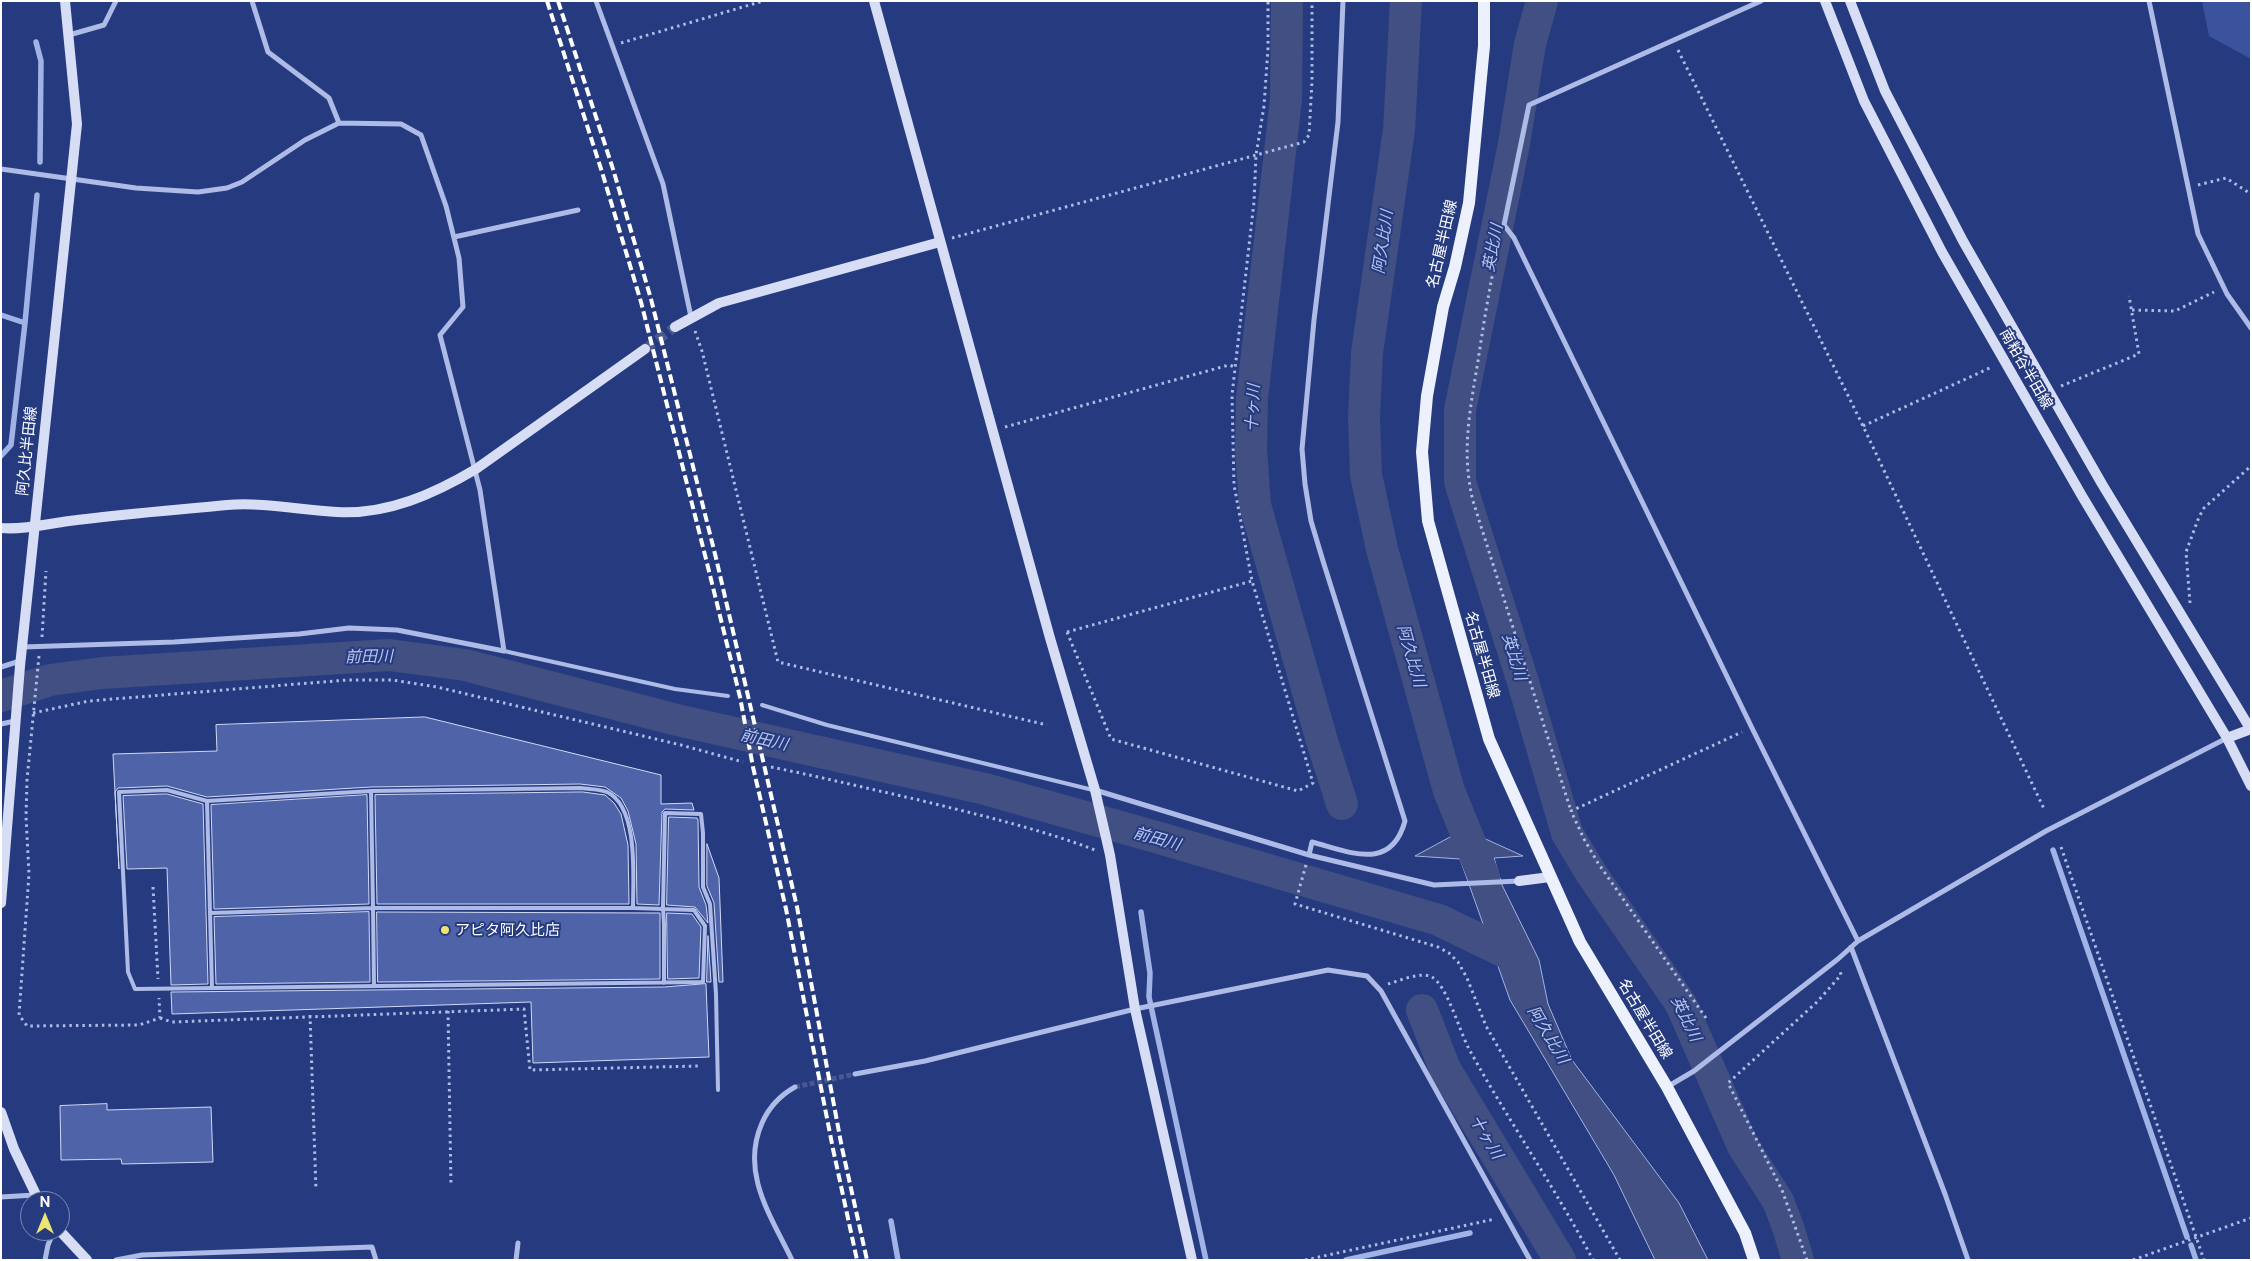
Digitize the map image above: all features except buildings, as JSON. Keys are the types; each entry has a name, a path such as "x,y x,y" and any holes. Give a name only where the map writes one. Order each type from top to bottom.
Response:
{"main road":[{"name":"阿久比半田線","path":"1,904 34,527 72,180 76,124 70,35 65,1"},
{"path":"874,1 1050,638 1096,794 1108,851 1135,1009 1192,1260"},
{"name":"名古屋半田線","path":"1484,1 1484,46 1469,203 1455,267 1443,307 1427,396 1422,452 1428,521 1489,739 1580,942 1667,1088 1745,1233 1754,1260"},
{"name":"南粕谷半田線","path":"1825,1 1864,101 1942,252 2082,496 2226,738 2251,786"},
{"name":"南粕谷半田線","path":"1850,1 1885,91 1963,241 2182,617 2251,730 2226,738"},
{"path":"675,327 719,303 763,289 940,242"},
{"path":"1,528 34,527 68,521 232,505 340,512 371,510 407,502 447,486 476,469 645,349"},
{"path":"1519,881 1550,876"},
{"path":"1,1112 14,1149 34,1191"},
{"path":"69,1241 87,1260"}],"street":[{"path":"70,35 104,25 116,1"},
{"path":"252,1 268,52 329,98 339,123"},
{"path":"596,1 663,184 691,317"},
{"path":"1309,855 1312,842 1356,853 1368,855 1382,854 1399,838 1406,821 1322,561 1311,521 1302,449 1306,396 1338,122 1343,1"},
{"path":"1761,1 1529,106 1504,225 1514,238 1752,728 1858,941"},
{"path":"2149,1 2198,234 2223,286 2251,328"},
{"path":"1,169 136,188 198,192 227,188 242,182 305,140 339,123 401,124 421,135 446,206 459,258 462,307 440,334 468,445 476,469 504,651 397,630 349,628 174,642 41,648 24,647"},
{"path":"454,237 578,210"},
{"path":"1,667 21,663"},
{"path":"1,724 16,717"},
{"path":"1667,1088 1694,1071 1838,959 1858,941 2046,831 2226,738"},
{"path":"1096,794 1309,855 1434,885 1519,881"},
{"path":"1851,947 1945,1194 1968,1260"},
{"path":"855,1074 925,1061 1135,1009 1328,970 1367,976 1376,986 1530,1260"},
{"path":"792,1260 760,1193 753,1158 754,1142 766,1112 784,1093 795,1088"},
{"path":"1,1197 20,1198"},
{"path":"45,1260 50,1241"},
{"path":"516,1260 518,1243"},
{"path":"116,1260 142,1255 372,1247 376,1260"}],"lane":[{"path":"504,651 675,689 728,696"},
{"path":"762,705 827,725 1096,794"},
{"path":"210,913 373,908 633,908 694,910 704,926 703,982 135,989 128,972 119,792 167,790 207,801 372,791 580,788 607,792 623,807 632,832 633,908"},
{"path":"372,791 374,986"},
{"path":"207,801 212,988"},
{"path":"664,983 665,813 701,814 703,887 710,904 715,985 718,1090"}],"path":[{"path":"613,45 763,1"},
{"path":"1252,580 1068,632 1111,739 1298,791 1314,783 1252,580 1234,486 1232,396 1254,202 1256,155 1264,106 1268,48 1268,1"},
{"path":"940,242 1256,155 1268,150 1304,142 1309,135 1312,81 1312,2"},
{"path":"1674,40 1863,426 2045,811"},
{"path":"2188,188 2226,178 2232,180 2251,194"},
{"path":"1504,225 1488,300 1469,419 1466,452 1467,476 1473,501 1571,810 1584,839 1598,863 1706,1018"},
{"path":"2132,310 2175,311 2223,286"},
{"path":"2050,392 2066,383 2139,354 2129,296"},
{"path":"691,317 702,351 778,662 1047,725"},
{"path":"1863,426 2005,361"},
{"path":"992,430 1229,365 1236,367"},
{"path":"2182,617 2191,613 2186,552 2199,517 2204,508 2251,466"},
{"path":"46,562 41,648 38,658 36,703 27,789 26,817 29,874 19,1015 27,1026 139,1025 160,1018 172,1022 310,1015 524,1009 530,1070 699,1066"},
{"path":"16,717 88,701 347,680 392,680 437,687 681,745 743,762"},
{"path":"1571,810 1752,728"},
{"path":"771,768 812,775 1004,821 1108,851"},
{"path":"2061,847 2204,1260"},
{"path":"1309,855 1295,904 1438,947 1458,962 1467,978 1486,1026 1620,1260"},
{"path":"153,887 160,1018"},
{"path":"1807,1260 1782,1190 1728,1083 1817,1002 1841,974 1838,959"},
{"path":"1376,986 1423,975 1431,976 1441,985 1459,1029 1485,1077 1592,1260"},
{"path":"448,1011 451,1186"},
{"path":"310,1015 316,1190"},
{"path":"1305,1260 1506,1216"},
{"path":"2134,1260 2251,1218"}],"shaded area":[{"path":"2202,1 2251,1 2251,59 2209,36"}],"water":[{"path":"1479,836 1523,856 1494,858 1502,885 1539,960 1548,1004 1572,1060 1679,1203 1708,1260 1655,1260 1614,1175 1510,1000 1460,859 1415,856 1450,837"}],"waterway":[{"name":"十ヶ川","path":"1287,1 1286,99 1252,398 1251,450 1255,505 1322,741 1342,804"},
{"name":"阿久比川","path":"1406,1 1399,130 1367,353 1364,418 1366,475 1382,549 1449,791 1484,877"},
{"name":"英比川","path":"1542,1 1530,44 1514,144 1460,410 1460,482 1523,682 1567,833 1591,873 1681,1004 1743,1146 1778,1201 1798,1260"},
{"path":"36,42 41,61 40,162"},
{"path":"25,323 37,195"},
{"path":"1,315 25,323 11,445 1,456"},
{"name":"前田川","path":"1,696 50,680 102,673 389,655 465,665 677,720 985,789 1439,920 1509,954"},
{"path":"2053,850 2187,1237"},
{"path":"1141,912 1150,973 1149,997 1206,1260"},
{"name":"十ヶ川","path":"1422,1010 1445,1069 1560,1260"},
{"path":"891,1221 898,1260"},
{"path":"1346,1260 1470,1233"},
{"path":"2191,1245 2196,1260"}],"tunnel":[{"path":"645,349 675,327"},
{"path":"795,1087 855,1074"}],"railway":[{"path":"547,1 602,172 641,302 740,697 753,767 786,909 833,1149 857,1260"},
{"path":"558,1 613,169 651,299 716,558 797,907 842,1148 867,1260"}],"place":[{"name":"アピタ阿久比店","path":"445,930"}]}
